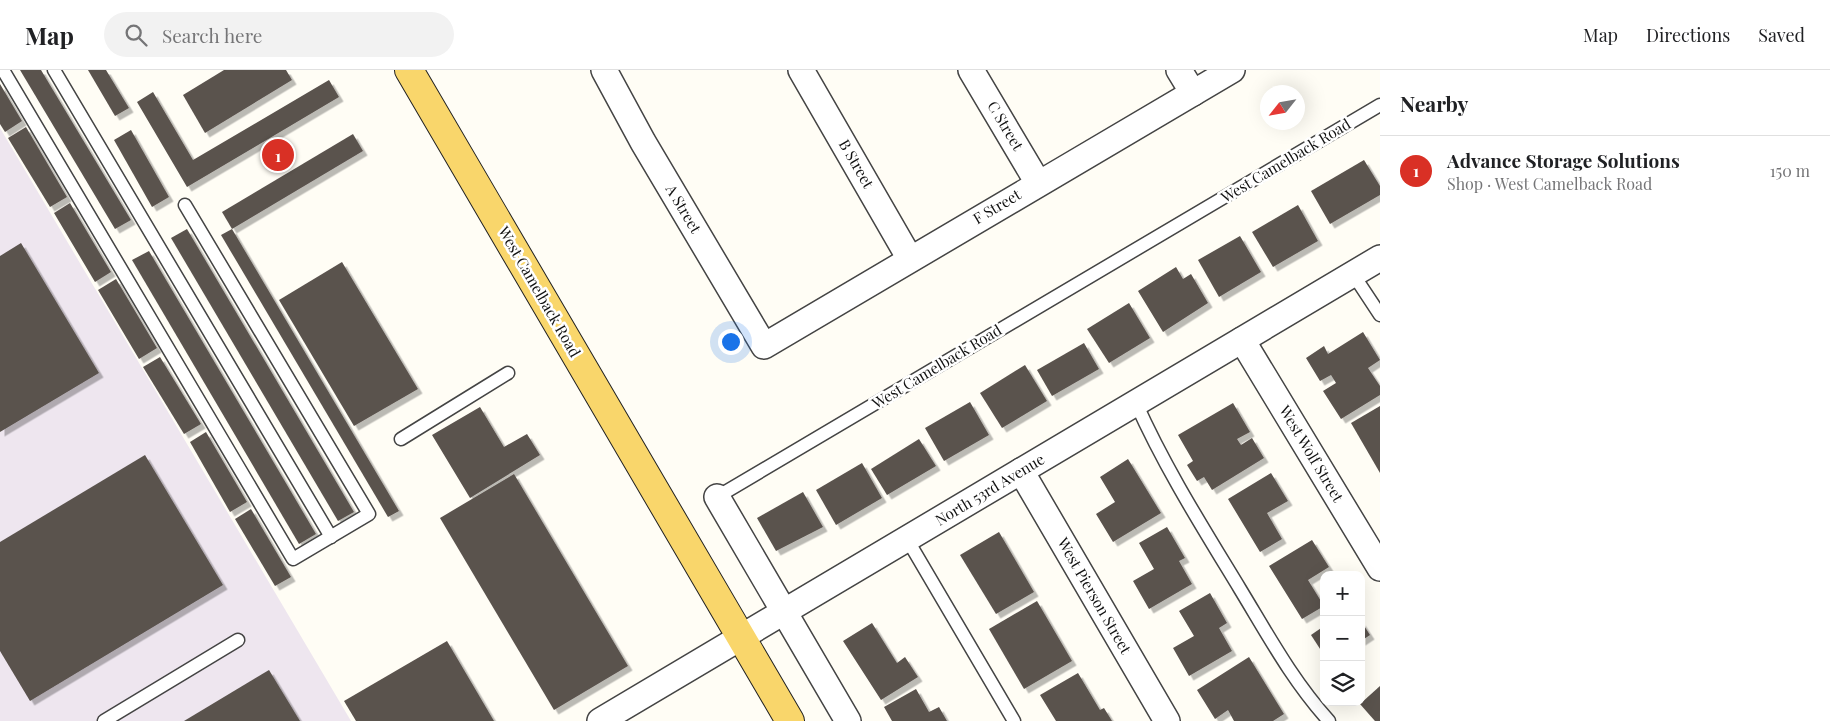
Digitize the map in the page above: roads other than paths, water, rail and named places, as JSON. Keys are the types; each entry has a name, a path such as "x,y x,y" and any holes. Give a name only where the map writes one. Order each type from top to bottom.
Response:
{"main road":[{"name":"West Camelback Road","path":"409,70 790,721"}],"street":[{"name":"A Street","path":"604,70 643,142 764,346"},
{"name":"B Street","path":"801,70 910,259"},
{"name":"C Street","path":"971,70 1038,183"},
{"path":"1179,70 1193,93"},
{"name":"F Street","path":"764,346 1232,70"},
{"name":"North 53rd Avenue","path":"600,721 1380,258"},
{"name":"West Wolf Street","path":"1242,340 1380,568"},
{"name":"West Pierson Street","path":"1021,471 1167,721"},
{"name":"West Camelback Road","path":"717,498 848,721"}],"lane":[{"path":"3,70 293,559 369,514 185,205"},
{"path":"54,70 332,537"},
{"name":"West Camelback Road","path":"717,498 1380,105"},
{"path":"1353,274 1380,315"},
{"path":"401,439 508,373"},
{"path":"1136,403 1155,446 1226,568 1302,691 1329,721"},
{"path":"907,539 1014,721"},
{"path":"104,721 238,640"}],"place":[{"name":"Advance Storage Solutions","path":"278,155"}]}
